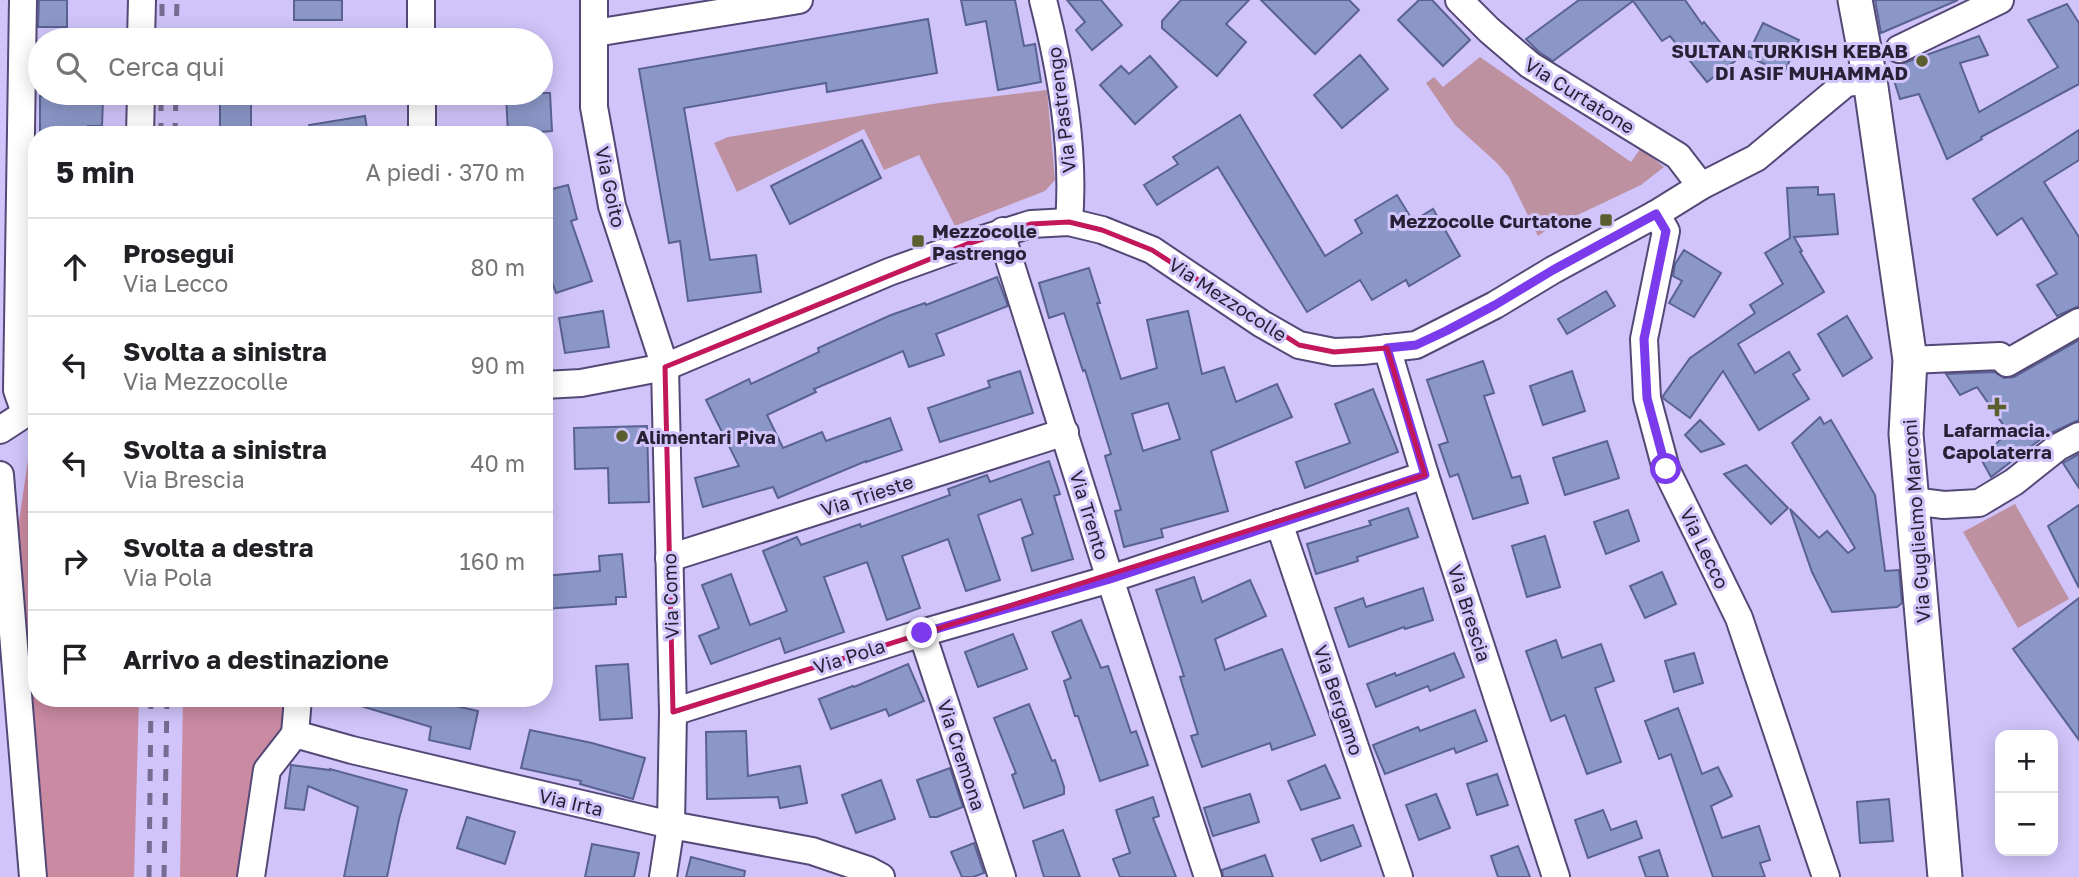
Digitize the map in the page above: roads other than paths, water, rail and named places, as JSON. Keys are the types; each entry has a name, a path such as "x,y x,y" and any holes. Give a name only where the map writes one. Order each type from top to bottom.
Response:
{"main road":[{"name":"Via Guglielmo Marconi","path":"1855,0 1870,80 1910,360 1906,434 1945,877"}],"street":[{"path":"23,0 17,390 28,406"},
{"path":"141,28 142,0"},
{"path":"421,0 421,28"},
{"name":"Via Goito","path":"594,0 594,107 612,206 665,367"},
{"path":"595,33 799,0"},
{"name":"Via Pastrengo","path":"1043,0 1052,36 1069,148 1069,222"},
{"name":"Via Curtatone","path":"1459,0 1530,65 1678,156 1701,186"},
{"path":"1899,49 2000,0"},
{"name":"Via Mezzocolle","path":"553,385 581,383 665,367 889,272 1031,223 1069,222 1102,229 1152,250 1262,324 1299,345 1334,352 1362,352 1416,345 1495,305 1701,186 1756,158 1846,83 1870,80"},
{"path":"140,126 141,105"},
{"path":"422,105 422,126"},
{"name":"Via Lecco","path":"1656,214 1666,231 1644,339 1650,410 1666,469 1739,618 1826,877"},
{"name":"Via Trento","path":"1003,231 1005,246 1110,579 1208,877"},
{"path":"1910,360 2000,356 2007,363 2079,322"},
{"name":"Via Brescia","path":"1387,348 1425,475 1556,877"},
{"name":"Via Como","path":"663,877 671,825 673,712 665,367"},
{"path":"0,430 28,412"},
{"name":"Via Trieste","path":"669,558 1065,432"},
{"path":"1913,500 1944,505 1979,503 2014,482 2058,447 2079,436"},
{"path":"0,475 33,877"},
{"name":"Via Pola","path":"673,712 922,633 1110,579 1425,475"},
{"name":"Via Bergamo","path":"1279,523 1399,877"},
{"name":"Via Cremona","path":"922,633 1002,877"},
{"path":"251,877 267,770 295,734 297,707"},
{"name":"Via Irta","path":"295,734 352,750 671,825 811,851 881,877"}],"railway":[{"path":"162,0 162,28"},
{"path":"176,28 177,0"},
{"path":"161,105 161,126"},
{"path":"175,126 176,105"},
{"path":"149,877 151,707"},
{"path":"164,877 167,707"}],"place":[{"name":"SULTAN TURKISH KEBAB DI ASIF MUHAMMAD","path":"1922,61"},
{"name":"Mezzocolle Curtatone","path":"1606,220"},
{"name":"Mezzocolle Pastrengo","path":"918,241"},
{"name":"Lafarmacia. Capolaterra","path":"1997,407"},
{"name":"Alimentari Piva","path":"622,436"}]}
